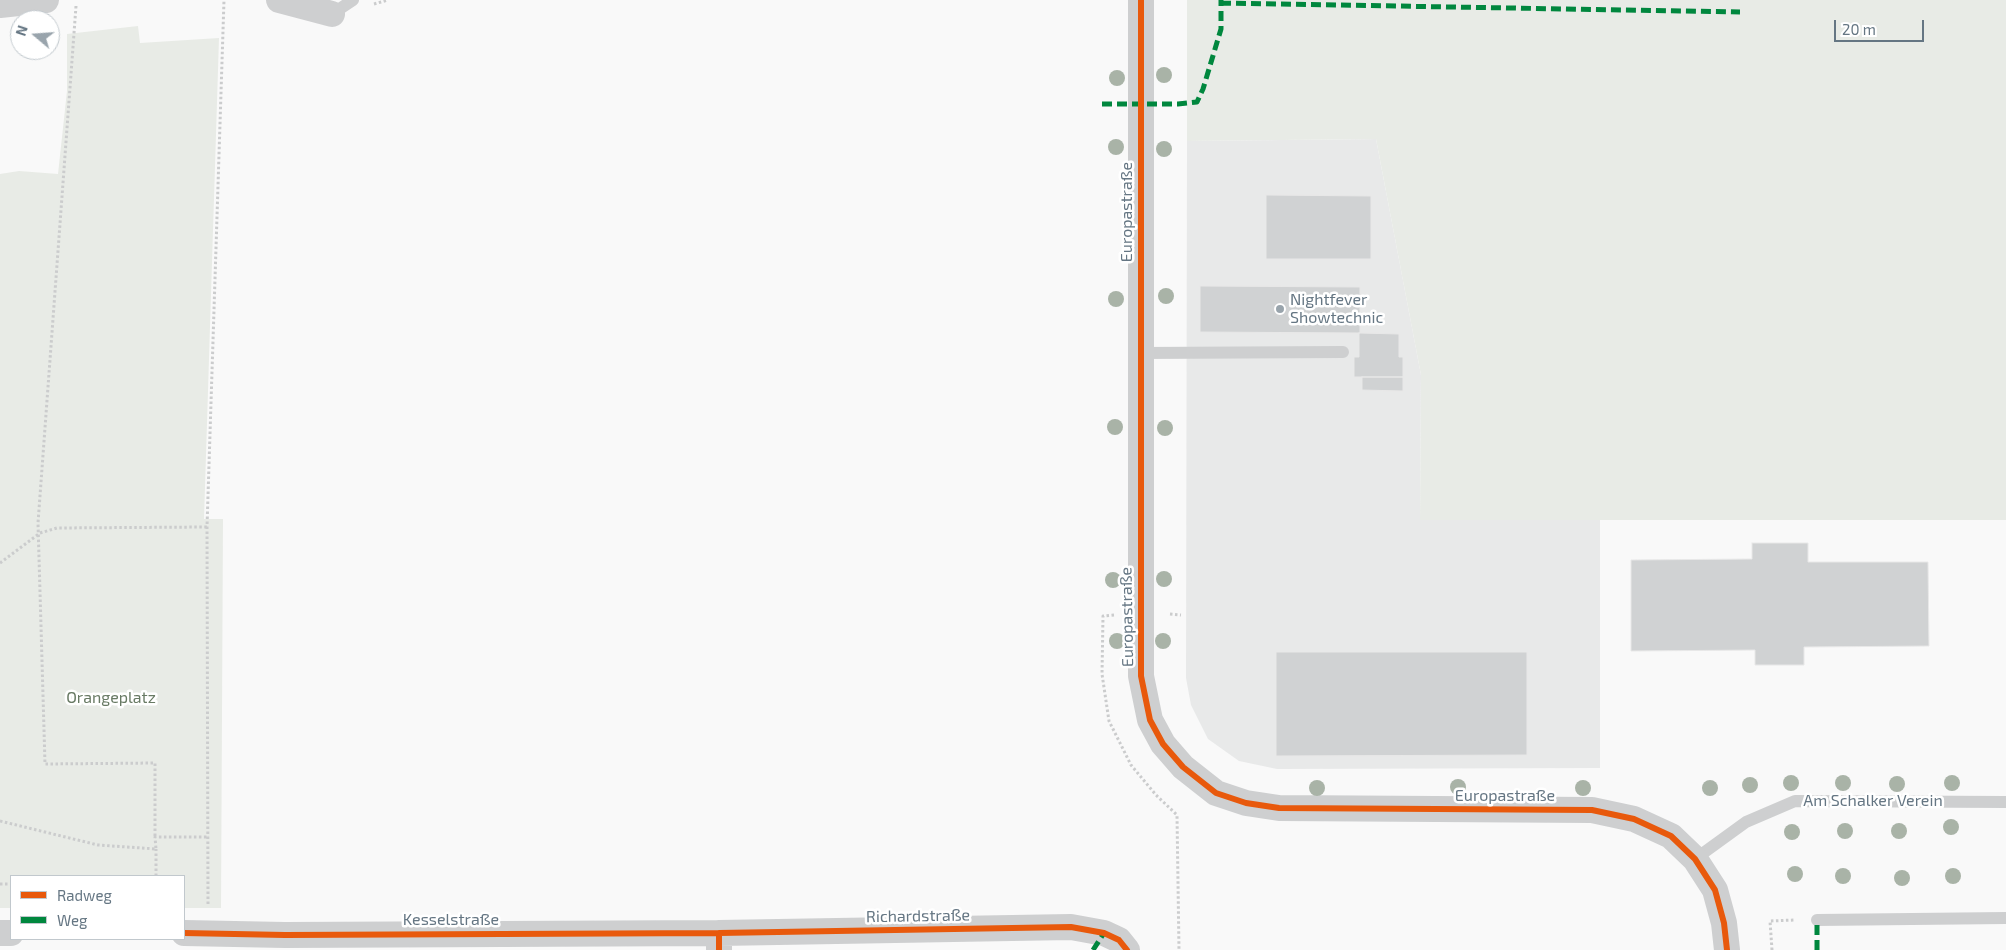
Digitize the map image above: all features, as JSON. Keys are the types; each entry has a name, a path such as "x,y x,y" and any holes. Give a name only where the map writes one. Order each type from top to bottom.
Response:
{"street":[{"path":"0,5 46,0"},
{"path":"279,0 343,7"},
{"name":"Europastraße","path":"1141,0 1140,353 1142,676 1150,720 1163,744 1183,767 1216,793 1246,803 1279,808 1592,810 1634,819 1672,836 1695,858 1715,890 1724,923 1727,950"},
{"name":"Richardstraße","path":"719,942 1071,927 1104,933 1119,940 1127,950"},
{"name":"Kesselstraße","path":"196,932 285,942 719,942"}],"lane":[{"path":"1140,353 1343,352"},
{"name":"Am Schalker Verein","path":"1695,858 1746,822 1795,801 2006,802"},
{"path":"1817,920 2006,918"}],"path":[{"path":"76,0 38,523 40,533 45,764 155,763 156,875"},
{"path":"196,932 209,837 208,527 224,0"},
{"path":"0,563 40,533 57,528 79,526 208,527"},
{"path":"0,821 98,845 156,849"},
{"path":"156,837 209,837"},
{"path":"1772,950 1770,921 1817,920"}],"shaded area":[{"path":"1376,139 1421,375 1420,519 1600,520 1600,768 1277,769 1239,761 1208,739 1191,705 1186,678 1187,141"}],"green space":[{"path":"1187,0 2006,0 2006,520 1420,520 1421,375 1376,139 1187,141"},
{"name":"Orangeplatz","path":"138,26 140,43 219,38 204,519 223,519 221,908 185,908 185,875 10,875 10,908 0,908 0,174 19,171 58,174 67,91 67,34"}],"building":[{"path":"1266,195 1371,196 1371,259 1266,259"},
{"name":"Nightfever Showtechnic","path":"1200,286 1360,287 1360,333 1200,332"},
{"path":"1359,333 1399,334 1399,357 1403,357 1403,377 1354,377 1354,357 1359,357"},
{"path":"1362,377 1403,377 1403,391 1362,390"},
{"path":"1752,543 1808,543 1808,562 1928,562 1929,646 1804,647 1804,665 1755,665 1755,650 1631,651 1631,560 1752,559"},
{"path":"1276,652 1527,652 1527,755 1276,756"}],"marked path":[{"path":"1102,104 1178,104 1197,102 1203,89 1221,29 1221,0"},
{"path":"1221,3 1740,12"},
{"path":"1817,920 1817,950"},
{"path":"1093,950 1104,933"}],"cycle path":[{"path":"1141,0 1141,676 1150,720 1163,744 1183,767 1216,793 1246,803 1279,808 1592,810 1634,819 1671,836 1695,859 1715,890 1724,923 1727,950"},
{"path":"719,950 719,933 1071,927 1104,933 1119,940 1127,950"},
{"path":"185,933 285,935 719,933"}],"place":[{"name":"Nightfever Showtechnic","path":"1280,309"}]}
